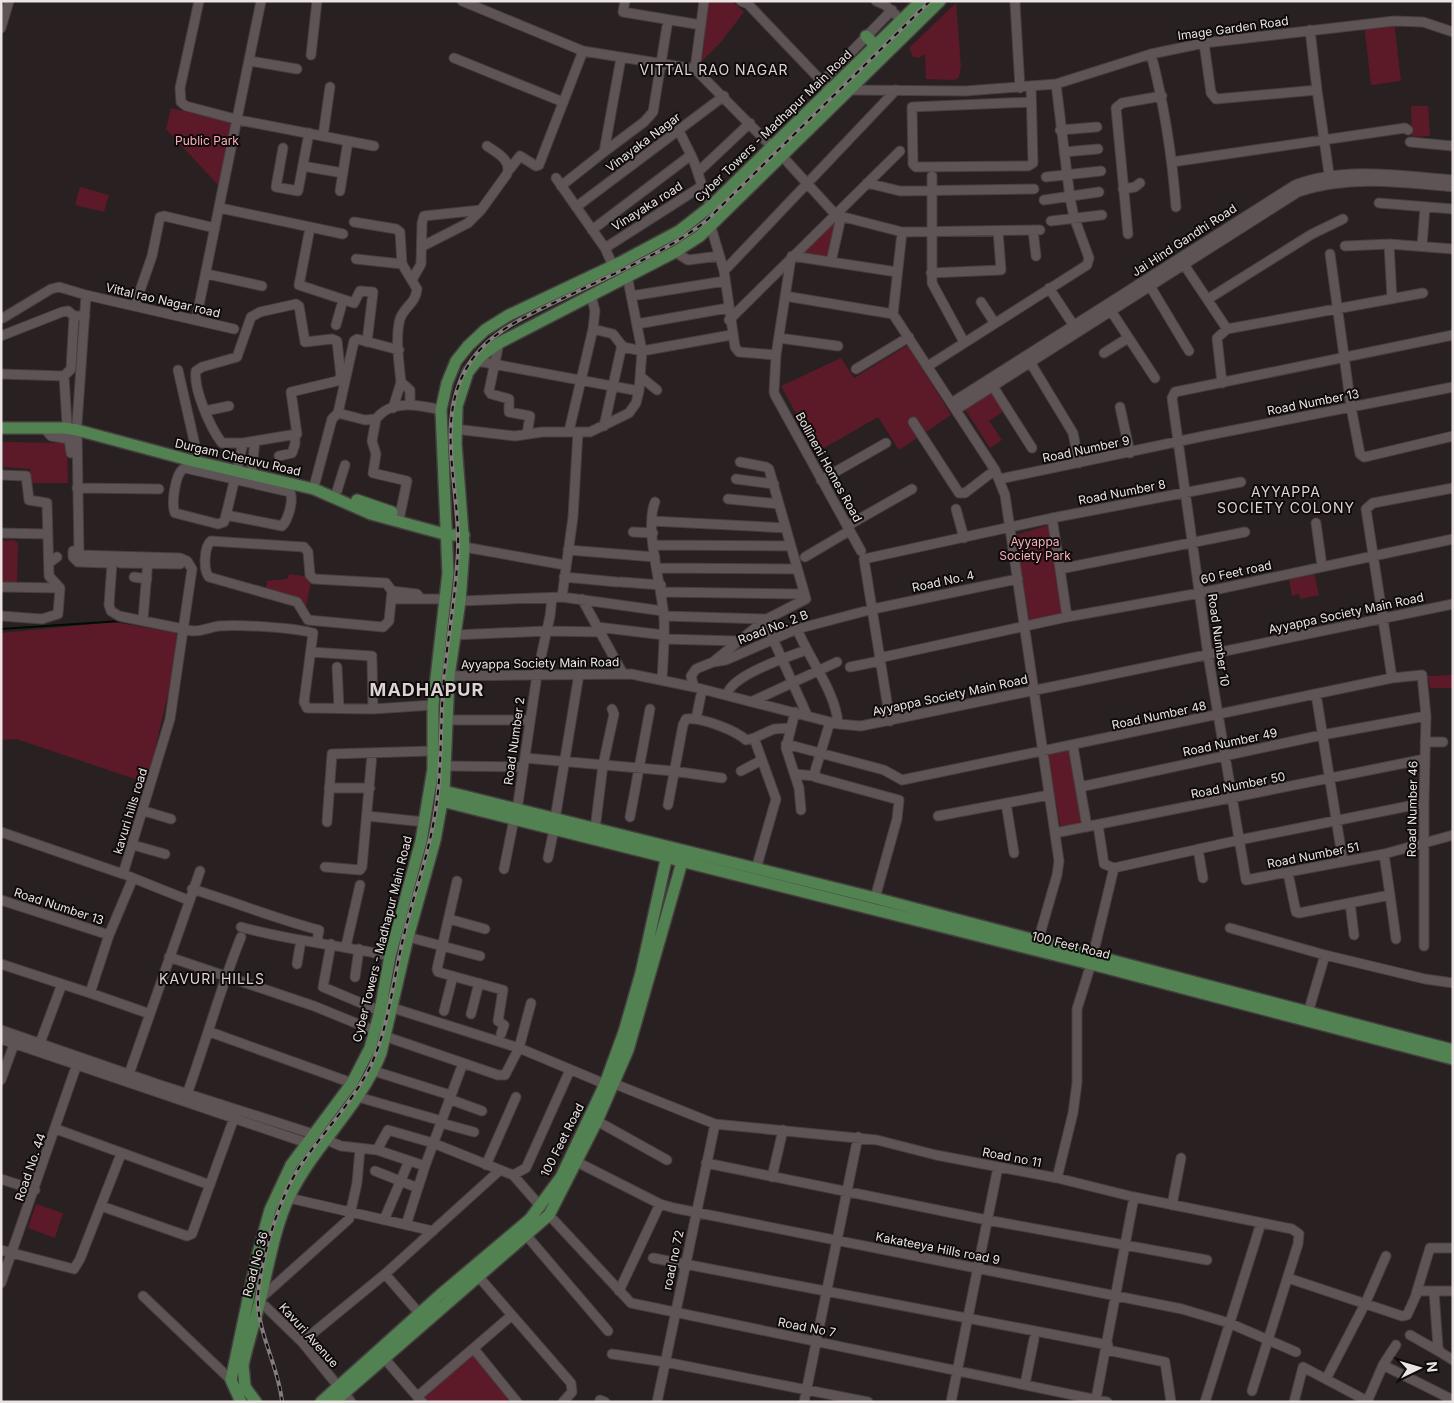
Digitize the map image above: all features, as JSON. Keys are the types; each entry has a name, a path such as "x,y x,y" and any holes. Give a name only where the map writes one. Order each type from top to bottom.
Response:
{"main road":[{"name":"Cyber Towers - Madhapur Main Road","path":"310,1138 352,1083 364,1062 375,1031 390,956 411,882 425,822 430,789 433,705 445,600 448,531 441,410 447,383 456,361 476,338 509,315 613,266 679,231 711,206 772,147 826,87 876,46 921,1"},
{"name":"Cyber Towers - Madhapur Main Road","path":"327,1140 374,1071 387,1037 408,937 430,861 443,796 446,720 460,601 464,547 455,429 461,390 466,376 477,361 499,343 627,275 675,252 711,227 940,1"},
{"path":"866,36 876,46"},
{"name":"Durgam Cheruvu Road","path":"1,422 73,426 200,458 237,472 288,487 315,486 371,514 448,531"},
{"name":"Durgam Cheruvu Road","path":"1,428 73,426"},
{"name":"Durgam Cheruvu Road","path":"237,472 252,468 337,491 448,531"},
{"path":"448,531 463,531"},
{"path":"443,796 668,852"},
{"path":"555,824 594,829 668,852"},
{"name":"100 Feet Road","path":"321,1402 344,1394 419,1313 526,1235 545,1211 577,1162 597,1121 610,1084 641,973 668,852 1453,1050"},
{"name":"100 Feet Road","path":"684,857 756,869 875,898 1038,941 1092,960 1453,1059"},
{"name":"100 Feet Road","path":"334,1402 478,1276 488,1261 530,1219 545,1211 631,1041 684,857"},
{"name":"Road No 36","path":"232,1380 266,1227 280,1188 291,1165 310,1138"},
{"name":"Road No 36","path":"256,1402 245,1387 243,1372 250,1334 289,1198 304,1172 327,1140"},
{"path":"266,1227 278,1232"},
{"path":"232,1380 240,1402"}],"street":[{"path":"1,28 9,1"},
{"path":"199,1 180,88 181,102 191,109 239,120 374,146"},
{"path":"196,320 207,276 215,228 239,120 261,1"},
{"path":"311,55 317,1"},
{"path":"462,1 583,51 695,69 724,96 772,147"},
{"path":"625,1 623,12 701,25"},
{"path":"695,69 704,1"},
{"path":"746,2 826,87 866,36 885,4 902,20"},
{"path":"1015,3 1020,88"},
{"path":"613,266 605,248 558,182 604,152 644,122 653,112 668,20"},
{"name":"Image Garden Road","path":"848,90 1020,88 1056,84 1151,54 1204,43 1412,20 1433,24 1453,32"},
{"path":"1310,30 1330,181"},
{"path":"1204,43 1210,93 1216,99 1317,90"},
{"path":"422,246 458,229 481,210 520,156 536,166 539,165 583,51"},
{"path":"1151,54 1162,96 1172,162 1176,208"},
{"path":"454,58 563,102"},
{"path":"604,152 621,58"},
{"path":"250,61 297,69"},
{"path":"928,366 994,322 1087,265 1087,252 1074,217 1070,198 1060,130 1056,84"},
{"path":"322,136 330,87"},
{"path":"1031,87 1032,102 1033,163 1028,166 916,167 913,164 912,107 1032,102"},
{"path":"724,271 896,90"},
{"name":"Vinayaka Nagar","path":"576,207 680,131 724,96"},
{"path":"1128,234 1116,108 1122,103 1162,96"},
{"path":"699,171 750,123"},
{"path":"1060,130 1097,127"},
{"path":"1172,162 1405,128 1408,130"},
{"path":"680,131 699,171 702,186 711,206"},
{"path":"283,148 276,187 298,191 309,134"},
{"path":"340,191 348,141"},
{"path":"1410,142 1453,146"},
{"path":"487,146 504,159 509,170"},
{"path":"1064,152 1098,149"},
{"path":"729,320 792,257 838,216 867,183 900,151"},
{"path":"592,230 691,155"},
{"path":"782,156 838,216 902,232 1037,230 1036,256"},
{"path":"308,167 343,173"},
{"path":"1046,178 1101,171"},
{"name":"Jai Hind Gandhi Road","path":"955,405 1288,196 1330,181 1376,174 1453,180"},
{"path":"932,176 931,273 933,288 964,342"},
{"name":"Jai Hind Gandhi Road","path":"1330,181 1375,181 1453,187"},
{"path":"867,183 900,192 1034,189"},
{"path":"1123,189 1135,187 1140,183"},
{"name":"Vinayaka road","path":"605,248 702,186"},
{"path":"1044,200 1070,198 1099,192"},
{"path":"1379,203 1453,209"},
{"path":"1422,246 1425,207"},
{"path":"220,208 343,234"},
{"path":"412,280 421,264 422,223 424,216 481,210"},
{"path":"1051,221 1102,215"},
{"path":"135,306 152,256 160,217 164,216 215,228"},
{"path":"831,262 838,216"},
{"path":"1208,299 1312,234 1343,219"},
{"path":"354,222 399,230 402,264 417,289 416,296 400,320 401,382 394,408"},
{"path":"711,227 724,271 731,335 739,352 776,355 792,257"},
{"path":"310,228 299,286 342,302 356,303 358,293 362,290 373,292 368,342"},
{"path":"931,273 1001,270 998,231"},
{"path":"902,232 893,314 955,405 1000,479 1010,529 1055,833 1058,869 1038,941"},
{"path":"1389,244 1392,299"},
{"path":"1345,246 1389,244 1453,249"},
{"path":"675,252 688,260 719,256"},
{"path":"1330,254 1351,407 1360,454 1364,457 1453,436"},
{"path":"792,257 897,272"},
{"path":"356,259 402,264"},
{"path":"1182,261 1227,329"},
{"name":"Jai Hind Gandhi Road","path":"955,405 1030,362 1075,328 1112,311 1150,286 1182,261"},
{"path":"455,429 515,436 569,431 590,432 630,413 636,403 639,391 642,351 627,275"},
{"path":"207,276 234,284"},
{"path":"207,276 262,286"},
{"path":"631,296 725,281"},
{"path":"1150,286 1189,351"},
{"name":"Vittal rao Nagar road","path":"3,318 55,287 86,296 234,329"},
{"path":"1049,288 1075,328"},
{"path":"1423,293 1227,329 1217,338 1222,383 1453,335"},
{"path":"569,431 593,329 595,311 591,295"},
{"path":"73,426 86,296"},
{"path":"785,296 893,314"},
{"path":"338,326 342,302"},
{"path":"981,302 994,322"},
{"path":"278,456 292,453 295,435 298,433 291,392 337,381 341,374 337,342 332,339 305,342 299,306 296,304 255,314 247,324 237,357 202,367 196,371 196,378 205,411 222,443 243,443 295,435"},
{"path":"637,324 728,308"},
{"path":"1,336 62,312 68,311 74,316 85,316"},
{"path":"1112,311 1155,378"},
{"path":"1,374 64,376 71,369 74,316"},
{"path":"593,329 612,332 622,345 642,351 731,335"},
{"path":"856,369 909,337"},
{"path":"779,338 838,346"},
{"path":"1104,353 1128,338"},
{"path":"315,486 332,419 338,412 353,342 357,339 399,350"},
{"path":"499,343 489,391 491,394 510,399 509,412 530,416 527,434"},
{"path":"604,426 622,345"},
{"name":"Bollineni Homes Road","path":"776,355 775,393 861,551"},
{"path":"477,361 582,382 639,391"},
{"path":"1030,362 1073,433 1079,463"},
{"path":"178,370 200,458"},
{"path":"64,376 73,426 77,488 73,557"},
{"path":"641,377 657,390"},
{"path":"401,382 410,390 410,404"},
{"name":"Road Number 10","path":"1222,383 1173,394 1178,443 1208,655 1239,840"},
{"path":"992,385 1032,448"},
{"name":"Road Number 13","path":"1178,443 1453,387"},
{"path":"400,515 407,481 374,473 376,454 372,441 376,419 383,411 410,404 441,410"},
{"path":"205,411 230,406"},
{"path":"1120,407 1130,453"},
{"path":"338,412 365,420 376,419"},
{"path":"913,422 959,493 964,493 995,470"},
{"path":"44,428 51,436 67,438 71,444 73,557 78,562 112,563 148,560"},
{"path":"562,597 578,432"},
{"path":"252,468 255,441"},
{"path":"237,472 185,468 179,473 173,507 175,513 218,524 224,522 237,472 243,443"},
{"path":"821,480 886,443"},
{"name":"Road Number 9","path":"1000,479 1178,443"},
{"path":"696,719 698,688 692,673 696,669 712,662 766,620 806,600 768,467 740,462"},
{"path":"337,491 345,465"},
{"path":"1,475 27,477 28,500 47,503 50,579 60,588"},
{"path":"736,479 774,484"},
{"name":"Road Number 8","path":"873,609 864,559 1010,529 1052,518 1241,482"},
{"path":"226,515 282,526 286,522 292,498 288,487"},
{"path":"77,488 159,490"},
{"path":"1392,678 1366,512 1369,505 1453,488"},
{"path":"804,557 912,489"},
{"path":"728,499 779,504"},
{"path":"655,502 652,521 655,557 664,613 662,680"},
{"path":"956,509 964,538"},
{"path":"1052,518 1067,617"},
{"path":"652,521 786,528"},
{"path":"1316,523 1322,566"},
{"path":"633,532 653,532"},
{"path":"1060,569 1245,532"},
{"path":"1,534 47,534"},
{"name":"60 Feet road","path":"850,666 1067,617 1200,593 1453,538"},
{"path":"211,541 304,547 308,552 310,575 314,579 381,582 390,586 392,595 389,622 384,627 308,620 297,602 209,577 206,572 207,547 211,541"},
{"path":"654,545 791,546"},
{"path":"464,547 565,564"},
{"path":"568,550 655,557"},
{"path":"73,557 148,560"},
{"name":"kavuri hills road","path":"1,832 123,874 144,811 170,719 193,576 192,569 187,561 180,558 148,560"},
{"path":"143,619 148,560"},
{"path":"112,563 109,605 111,611 119,616 143,619 184,629 205,631 215,627 232,626 313,633 304,705 309,708 373,709 433,705"},
{"path":"658,568 797,569"},
{"path":"134,577 147,579"},
{"path":"564,577 661,588 804,594"},
{"name":"Road No. 4","path":"873,609 1018,579"},
{"path":"1,587 60,588"},
{"path":"1,616 42,619 58,614 60,588"},
{"path":"392,595 417,600 420,598 445,600"},
{"path":"460,601 520,597 562,597 664,613 761,618 766,620 807,715"},
{"name":"Road Number 2","path":"504,869 524,762 536,675 547,631 552,598"},
{"path":"582,600 623,674"},
{"name":"Ayyappa Society Main Road","path":"450,676 623,674 698,688 834,723 862,726 1453,604"},
{"path":"873,609 890,721"},
{"name":"Road No. 2 B","path":"712,662 726,660 797,628 873,609"},
{"path":"797,628 816,670 835,703 834,723 820,753 814,776"},
{"path":"455,635 599,629 664,637 738,642"},
{"path":"727,695 732,685 740,679 806,650"},
{"path":"311,652 372,658 373,709"},
{"path":"753,701 792,681 837,662"},
{"path":"337,667 339,708"},
{"path":"548,858 579,674"},
{"name":"Road Number 48","path":"820,753 884,770 902,780 1043,753 1392,678 1421,675"},
{"name":"Road Number 46","path":"1421,675 1424,677 1426,716 1424,946"},
{"path":"1316,694 1343,862"},
{"path":"594,829 603,765 614,714 612,709"},
{"path":"630,817 650,709"},
{"path":"794,712 786,744 796,774 800,810"},
{"name":"Road Number 49","path":"1080,787 1322,735 1426,716"},
{"path":"668,805 673,770 684,721 696,719 739,734 746,740 770,730 790,728"},
{"path":"446,720 530,720"},
{"path":"754,738 776,799 756,869"},
{"path":"1425,742 1443,742"},
{"path":"786,744 820,753"},
{"path":"1073,746 1087,827"},
{"path":"327,822 332,754 432,751"},
{"path":"325,867 360,870 370,788 372,754"},
{"name":"Road Number 50","path":"1055,833 1425,759"},
{"path":"741,771 762,760"},
{"path":"444,766 564,762 673,770 722,778"},
{"path":"796,774 814,776 898,800 897,819 875,898"},
{"path":"329,788 370,788"},
{"path":"938,816 1049,795"},
{"path":"1006,802 1014,853"},
{"path":"1098,825 1104,864 1114,868 1239,840 1424,803"},
{"path":"144,811 171,819"},
{"path":"367,816 425,822"},
{"name":"Road Number 51","path":"1239,840 1247,880 1384,854 1453,835"},
{"path":"133,845 165,854"},
{"path":"1198,849 1203,878"},
{"path":"1384,854 1396,939"},
{"path":"1057,1178 1073,1113 1077,1084 1077,1009 1092,960 1114,868"},
{"path":"129,1074 188,900 200,871"},
{"path":"1288,873 1298,913 1390,895"},
{"path":"123,874 188,900"},
{"path":"90,993 109,935 133,878"},
{"path":"457,881 437,969 438,972 503,990 498,1022 504,1025 501,1034"},
{"path":"346,946 360,885"},
{"path":"192,889 243,904 288,922 319,930 317,941"},
{"name":"Road Number 13","path":"1,900 109,935"},
{"path":"1350,903 1354,935"},
{"path":"449,919 485,929"},
{"path":"241,927 390,956"},
{"path":"1230,928 1324,955 1425,979 1453,983"},
{"path":"188,1094 210,1032 225,976 241,937"},
{"path":"408,937 480,956"},
{"path":"297,964 301,940"},
{"path":"331,944 323,987 380,1011"},
{"path":"356,977 359,949"},
{"path":"1308,1013 1324,955"},
{"path":"169,957 314,1006 375,1031"},
{"path":"1,964 150,1014"},
{"path":"444,1011 453,976"},
{"path":"471,1014 479,983"},
{"path":"40,1043 62,984"},
{"path":"387,1037 498,1075 505,1075 520,1048 531,1003"},
{"name":"Road no 11","path":"393,1008 520,1048 570,1070 714,1124 858,1137 1292,1229 1299,1234 1288,1278 1267,1338 1252,1391"},
{"path":"1,1030 40,1043 78,1061 234,1118 310,1138"},
{"path":"210,1032 352,1083"},
{"path":"1,1039 129,1074 289,1132"},
{"path":"1,1080 14,1044"},
{"name":"Road No. 44","path":"1,1283 7,1262 35,1190 78,1061"},
{"path":"406,1225 433,1143 463,1063"},
{"path":"377,1150 388,1130 433,1143 513,1175 526,1168 570,1070"},
{"path":"374,1071 450,1097 482,1111"},
{"path":"358,1097 474,1132"},
{"path":"486,1165 516,1097"},
{"path":"102,1206 188,1236 193,1232 234,1118"},
{"path":"597,1121 667,1160"},
{"name":"road no 72","path":"657,1402 714,1124"},
{"path":"56,1128 121,1154 210,1185"},
{"path":"772,1177 783,1130"},
{"path":"804,1402 858,1137"},
{"path":"327,1140 342,1146 377,1150 425,1166"},
{"path":"260,1301 346,1223 352,1212 360,1148"},
{"path":"1,1250 7,1262 74,1269 102,1206 121,1154"},
{"path":"1172,1204 1181,1158"},
{"path":"384,1220 409,1161"},
{"name":"Kakateeya Hills road 9","path":"577,1162 660,1204 696,1214 1117,1294 1182,1309 1229,1323 1296,1352"},
{"path":"706,1163 847,1190 987,1220 1207,1260"},
{"path":"951,1402 998,1167"},
{"path":"302,1342 385,1274 500,1170"},
{"path":"375,1171 418,1188"},
{"name":"Road No 7","path":"513,1175 631,1303 816,1342 957,1369 1025,1384 1062,1397 1096,1399 1107,1402"},
{"path":"1,1179 35,1190"},
{"path":"1096,1399 1134,1197"},
{"path":"289,1198 433,1231"},
{"path":"619,1291 660,1204"},
{"path":"1205,1402 1261,1223"},
{"path":"526,1235 608,1331"},
{"path":"1288,1278 1405,1316 1416,1294 1430,1248 1453,1248"},
{"path":"1326,1379 1365,1304 1386,1256"},
{"path":"653,1258 968,1318 1107,1347 1166,1362 1171,1402"},
{"path":"385,1274 419,1313"},
{"path":"478,1276 571,1383 572,1392 563,1402"},
{"path":"1416,1294 1422,1290 1453,1291"},
{"path":"1434,1291 1436,1342 1440,1352"},
{"path":"143,1296 232,1380"},
{"name":"Kavuri Avenue","path":"260,1301 302,1342 344,1394"},
{"path":"384,1358 420,1399 511,1316"},
{"path":"1410,1335 1453,1360"},
{"path":"1025,1384 1034,1339"},
{"path":"1294,1402 1303,1367 1368,1401 1383,1365 1396,1345"},
{"path":"474,1349 517,1402"},
{"path":"612,1354 665,1362 868,1402"},
{"path":"1383,1365 1453,1400"}],"green space":[{"path":"707,1 732,1 744,12 721,42 702,61 698,58"},
{"path":"956,3 961,66 959,77 955,80 926,79 925,54 919,58 913,57 909,48"},
{"path":"1394,21 1401,81 1371,85 1364,24"},
{"path":"1411,106 1428,106 1430,136 1412,137"},
{"name":"Public Park","path":"171,108 229,122 232,125 219,186 166,129"},
{"path":"80,187 109,195 104,212 75,205"},
{"path":"833,220 837,222 829,259 798,255"},
{"path":"908,345 951,415 899,450 878,417 817,452 781,386 841,358 854,378"},
{"path":"990,389 1004,411 989,421 1002,440 990,448 963,406"},
{"path":"3,442 67,443 68,483 31,483 30,469 3,467"},
{"name":"Ayyappa Society Park","path":"1049,525 1062,617 1030,624 1015,535"},
{"path":"14,540 18,543 17,584 1,586 1,541"},
{"path":"1314,573 1319,595 1300,599 1299,594 1292,596 1289,579"},
{"path":"289,574 309,577 311,582 306,606 269,592 266,588 267,581 287,579"},
{"path":"114,622 177,633 174,669 147,783 16,739 1,740 1,633"},
{"path":"1453,675 1453,688 1430,688 1428,676"},
{"path":"1072,750 1085,825 1061,830 1047,755"},
{"path":"36,1204 63,1213 55,1238 28,1228"},
{"path":"474,1355 513,1402 427,1402 423,1397"}],"waterway":[{"path":"1,629 121,621"}],"railway":[{"path":"282,1402 277,1375 264,1336 258,1309 260,1280 267,1246 278,1211 292,1179 309,1153 356,1092 377,1050 437,804 444,672 456,583 458,547 458,525 451,458 452,413 456,392 465,371 484,345 510,326 538,310 656,253 706,221 930,1"}],"district":[{"name":"VITTAL RAO NAGAR","path":"714,69"},
{"name":"AYYAPPA SOCIETY COLONY","path":"1286,500"},
{"name":"MADHAPUR","path":"427,689"},
{"name":"KAVURI HILLS","path":"212,978"}]}
